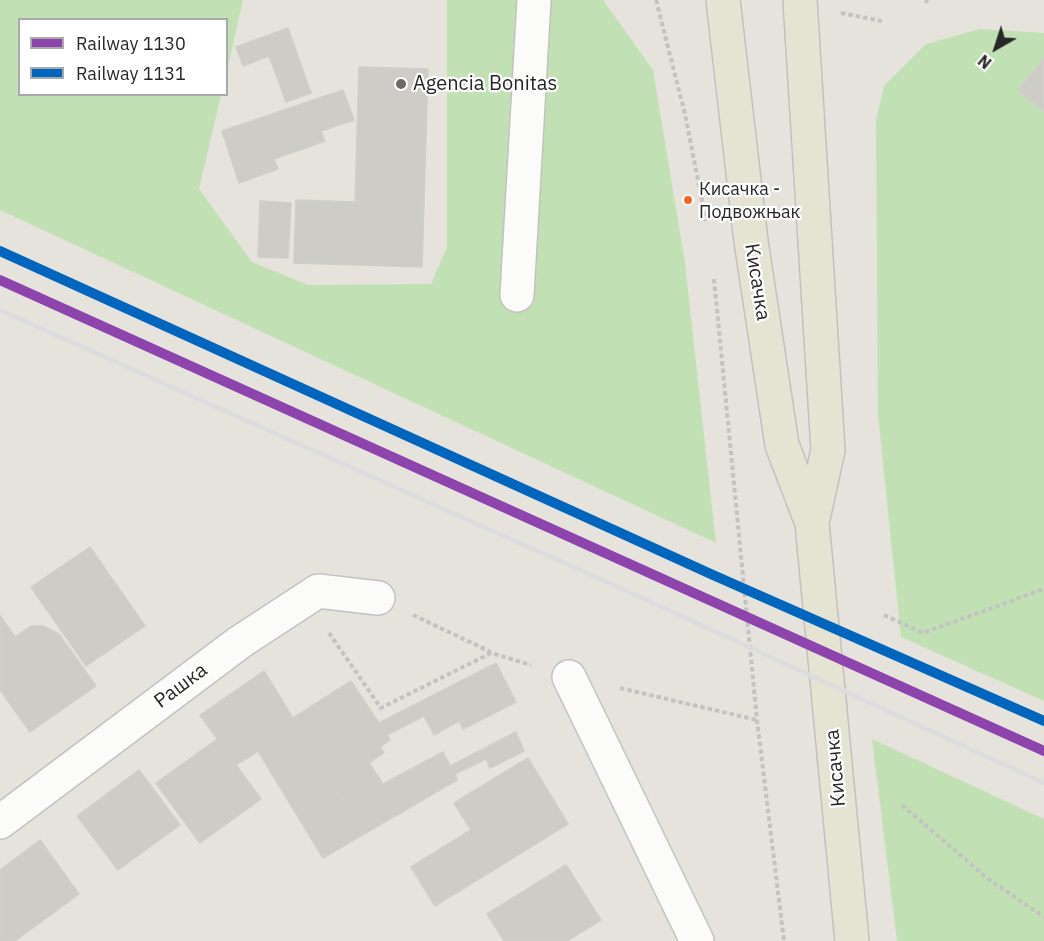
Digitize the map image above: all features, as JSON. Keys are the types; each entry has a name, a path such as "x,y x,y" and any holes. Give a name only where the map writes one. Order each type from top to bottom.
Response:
{"main road":[{"name":"Кисачка","path":"723,0 751,241 782,446 812,523 852,941"},
{"name":"Кисачка","path":"800,0 828,450 812,523"}],"street":[{"path":"517,295 534,0"},
{"name":"Рашка","path":"0,822 240,642 318,591 378,598"},
{"path":"569,676 697,941"}],"path":[{"path":"656,0 685,114 706,223"},
{"path":"713,268 757,720 784,941"},
{"path":"884,615 923,633 1044,589"},
{"path":"378,598 491,653 569,676 757,720"},
{"path":"327,630 381,708 491,653"},
{"path":"902,805 987,878 1044,917"}],"green space":[{"path":"0,0 243,0 228,67 228,18 18,18 18,96 221,96 199,189 252,262 308,285 431,284 447,247 447,0 603,0 653,70 685,263 716,543 0,210"},
{"path":"980,29 1044,33 1044,701 901,637 878,414 876,121 884,86 926,44"},
{"path":"872,739 1044,819 1044,941 897,941"}],"building":[{"path":"288,28 311,93 286,102 269,56 243,66 236,47"},
{"path":"1044,58 1044,111 1018,90"},
{"path":"359,67 428,69 422,267 294,263 296,200 355,202"},
{"path":"343,90 354,120 321,131 325,141 274,159 278,169 239,183 222,131"},
{"path":"260,201 291,203 288,258 258,257"},
{"path":"90,547 145,626 86,666 31,587"},
{"path":"0,615 15,637 31,626 43,626 59,634 96,686 30,732 0,690"},
{"path":"496,663 516,702 463,729 459,721 434,735 424,716 387,735 390,740 380,747 384,753 369,763 383,784 443,752 450,766 516,732 524,751 490,768 486,759 455,774 457,780 364,834 293,718 351,681 379,723"},
{"path":"264,671 364,834 323,858 258,751 236,765 200,715"},
{"path":"217,739 261,799 200,843 156,783"},
{"path":"528,758 568,824 435,906 411,867 471,830 454,803"},
{"path":"139,770 180,825 118,870 77,816"},
{"path":"40,840 79,894 15,941 0,941 0,870"},
{"path":"566,865 601,920 567,941 504,941 487,914"}],"railway":[{"path":"0,310 640,597 1044,783"},
{"path":"1034,746 1044,753"}],"rail line":[{"name":"1131","path":"0,251 713,575 1044,721"},
{"name":"1130","path":"0,280 1044,751"}],"place":[{"name":"Agencia Bonitas","path":"401,84"},
{"name":"Кисачка - Подвожњак","path":"688,200"}]}
